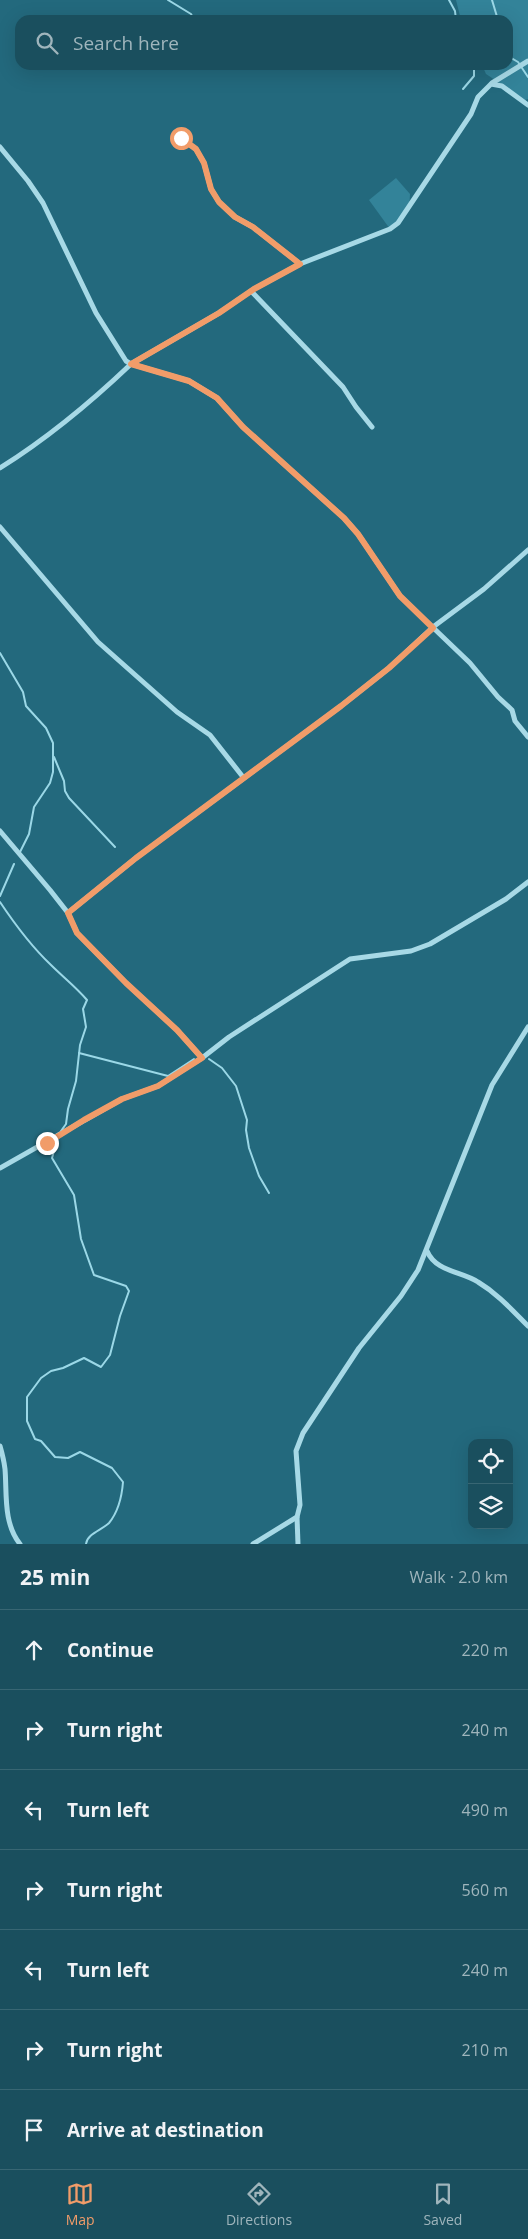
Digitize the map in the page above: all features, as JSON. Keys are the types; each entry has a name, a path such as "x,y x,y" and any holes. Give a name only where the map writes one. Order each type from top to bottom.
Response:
{"street":[{"path":"0,468 38,444 131,364 219,313 251,291 300,264 390,229 398,223 472,114 478,97 491,84 524,65"},
{"path":"491,84 502,86 528,105"},
{"path":"181,138 196,149 204,163 211,189 219,202 235,217 253,227 300,264"},
{"path":"0,147 28,181 43,203 96,313 126,361 189,381 217,398 243,427 344,518 358,534 400,596 470,663 498,697 512,710 516,721 528,737"},
{"path":"251,291 343,388 356,408 372,426"},
{"path":"0,527 98,642 176,712 210,735 243,777"},
{"path":"68,913 136,858 389,668 433,628 484,589 528,550"},
{"path":"0,831 68,913 77,933 126,983 177,1030 202,1058"},
{"path":"0,1168 122,1099 158,1086 202,1058 229,1037 350,959 411,951 430,944 506,899 528,882"},
{"path":"298,1544 297,1517 300,1505 296,1451 303,1433 359,1348 401,1296 418,1270 492,1085 528,1027"},
{"path":"427,1251 430,1258 438,1265 477,1281 502,1299 528,1326"},
{"path":"0,1446 5,1468 6,1500 13,1533 20,1544"},
{"path":"253,1544 297,1517"}],"shaded area":[{"path":"456,0 528,0 528,99 525,100 486,74 484,70 513,70 513,15 460,15"},
{"path":"396,178 410,194 409,209 390,229 369,200"}],"waterway":[{"path":"168,0 192,15"},
{"path":"449,0 455,15"},
{"path":"492,0 496,15"},
{"path":"513,59 518,62 528,77"},
{"path":"463,89 474,76 474,70"},
{"path":"0,653 23,692 26,706 46,728 53,743 53,772 50,783 34,807 29,834 20,852"},
{"path":"54,757 69,798 115,847"},
{"path":"0,896 14,864"},
{"path":"0,902 37,951 87,1000 83,1009 86,1027 80,1045 76,1081 66,1124 61,1131"},
{"path":"79,1053 168,1076 194,1059"},
{"path":"209,1059 222,1068 236,1086 247,1120 246,1130 249,1148 259,1176 269,1193"},
{"path":"58,1137 52,1158 74,1195 81,1239 94,1275 126,1286 129,1291 120,1316 110,1355 101,1367 84,1358 63,1368 51,1371 41,1378 27,1397 27,1421 35,1439 41,1441 55,1457 68,1458 80,1452 112,1468 123,1482 115,1514 106,1526 89,1537 86,1544"}],"route":[{"path":"47,1143 122,1099 158,1086 202,1058 177,1030 126,983 77,933 68,913 246,774 341,706 389,668 433,628 400,596 358,534 344,518 243,427 217,398 189,381 131,364 219,313 254,289 300,264 253,227 235,217 219,202 211,189 204,163 196,149 181,138"}]}
